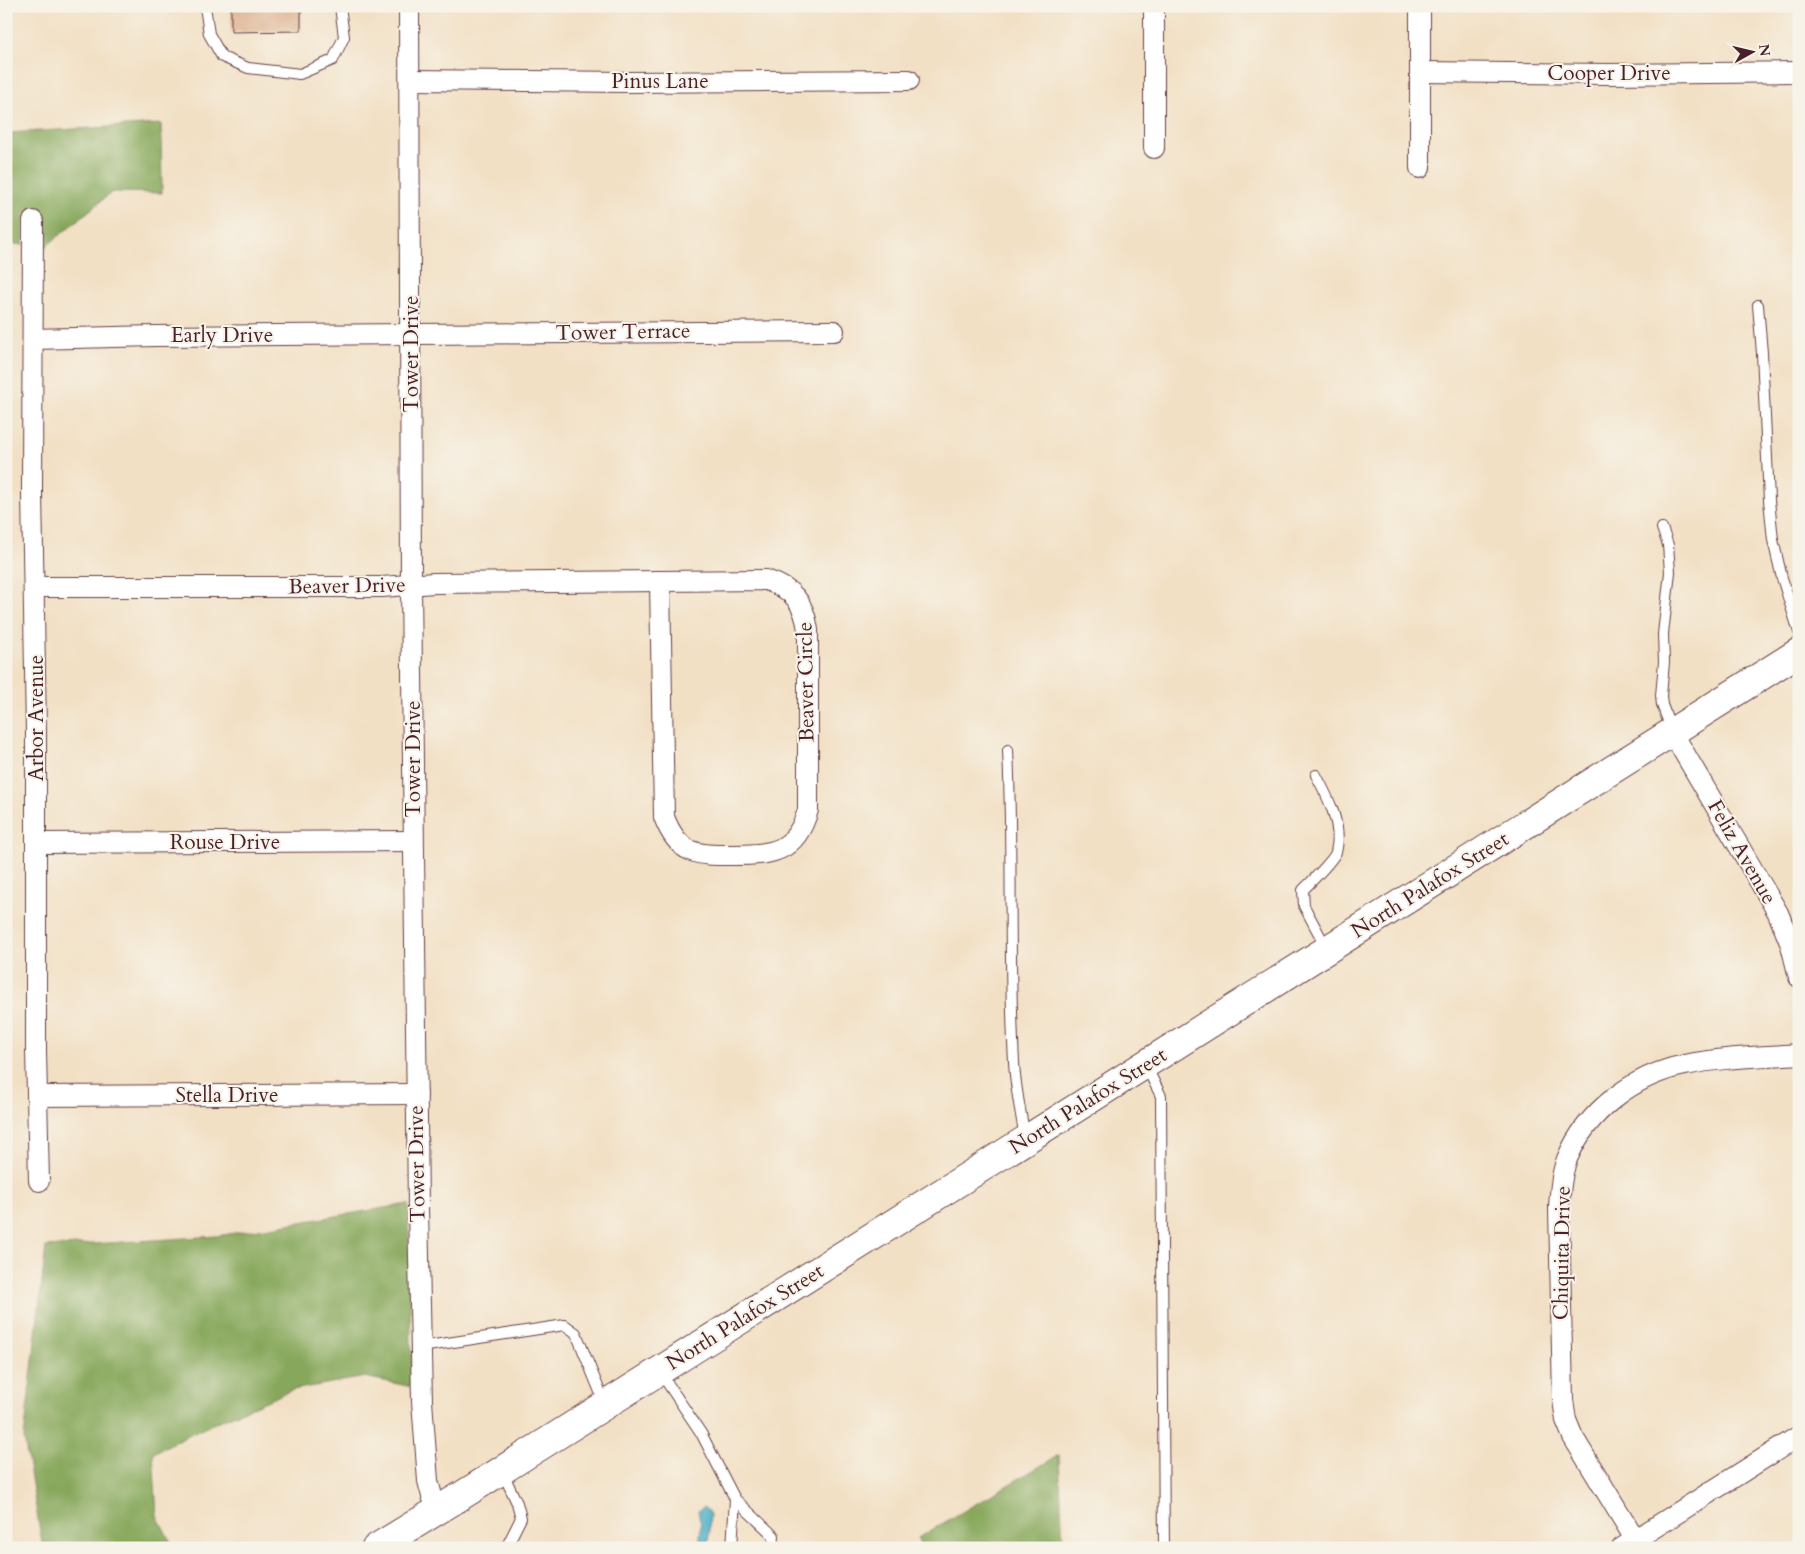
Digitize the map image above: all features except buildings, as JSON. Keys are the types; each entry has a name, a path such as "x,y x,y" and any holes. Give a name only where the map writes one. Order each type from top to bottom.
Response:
{"main road":[{"name":"North Palafox Street","path":"376,1548 660,1371 1799,652"}],"street":[{"name":"Tower Drive","path":"409,6 413,841 422,1401 428,1481 432,1496 439,1509"},
{"path":"1154,6 1154,148"},
{"path":"1420,6 1420,168"},
{"name":"Cooper Drive","path":"1420,72 1608,74 1799,72"},
{"name":"Pinus Lane","path":"410,80 742,82 909,80"},
{"name":"Arbor Avenue","path":"33,221 32,492 39,1180"},
{"name":"Tower Terrace","path":"411,334 834,331"},
{"name":"Early Drive","path":"33,339 411,334"},
{"name":"Beaver Circle","path":"766,580 779,584 790,591 799,601 806,614 808,630 808,810 804,823 796,837 784,847 770,854 704,855 684,846 669,831 664,817 660,581 766,580"},
{"name":"Beaver Drive","path":"34,587 382,587 434,582 660,581"},
{"name":"Feliz Avenue","path":"1672,732 1778,912 1791,945 1799,977"},
{"name":"Rouse Drive","path":"36,843 413,841"},
{"name":"Chiquita Drive","path":"1629,1544 1566,1420 1563,1400 1559,1208 1560,1184 1567,1160 1578,1139 1595,1117 1613,1099 1632,1085 1657,1073 1685,1065 1799,1054"},
{"name":"Stella Drive","path":"38,1096 417,1094"},
{"path":"1629,1544 1799,1436"}],"lane":[{"path":"205,6 209,34 222,57 248,68 300,74 333,60 344,37 340,6"},
{"path":"1758,305 1767,473 1773,540 1782,578 1799,632"},
{"path":"1662,528 1668,545 1670,572 1663,634 1664,662 1661,696 1662,705 1672,732"},
{"path":"1008,750 1014,1064 1025,1140"},
{"path":"1316,775 1330,802 1338,831 1336,854 1303,890 1304,906 1328,950"},
{"path":"1145,1065 1161,1096 1164,1548"},
{"path":"421,1347 565,1325 576,1333 606,1405"},
{"path":"660,1371 701,1433 735,1499 774,1536 773,1548"},
{"path":"502,1470 517,1503 520,1518 506,1548"},
{"path":"732,1548 735,1499"}],"green space":[{"path":"161,124 162,193 112,192 44,248 43,213 24,213 23,245 6,243 6,133"},
{"path":"408,1204 412,1387 365,1377 292,1390 198,1430 153,1453 157,1516 174,1548 43,1548 24,1438 46,1247 217,1236"},
{"path":"1059,1455 1063,1548 921,1548 918,1538"}],"water":[{"path":"704,1507 710,1514 708,1548 699,1548 701,1525 698,1511"}]}
